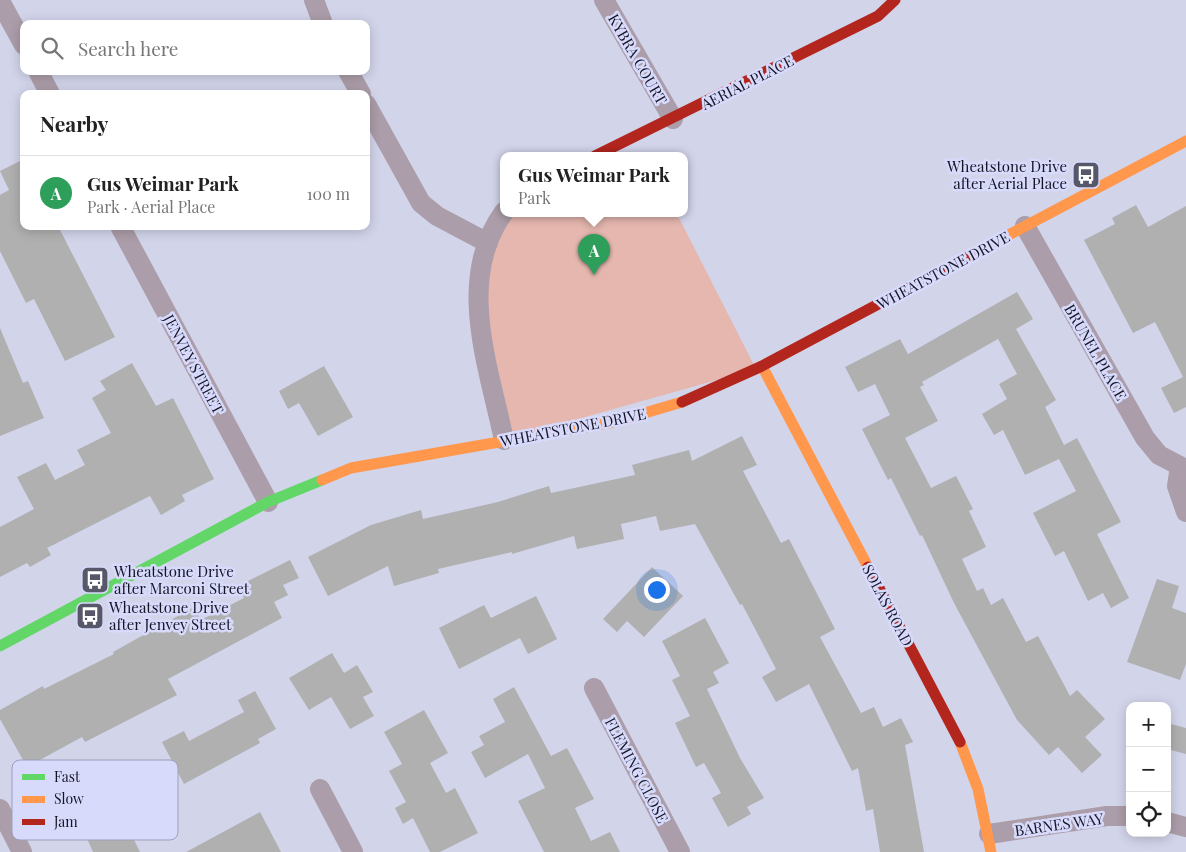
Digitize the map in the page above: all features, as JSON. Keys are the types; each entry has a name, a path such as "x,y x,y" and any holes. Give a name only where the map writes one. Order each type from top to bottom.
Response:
{"street":[{"path":"314,0 322,20"},
{"name":"KYBRA COURT","path":"604,0 673,119"},
{"name":"AERIAL PLACE","path":"603,152 878,16 895,0"},
{"path":"0,1 20,38"},
{"path":"40,75 48,90"},
{"path":"350,75 359,90"},
{"path":"370,111 421,203 437,216 488,242"},
{"name":"WHEATSTONE DRIVE","path":"0,646 268,502 351,468 640,416 672,406 762,366 1186,141"},
{"path":"500,217 488,242 481,263 477,288 478,311 504,440"},
{"name":"BRUNEL PLACE","path":"1025,226 1145,438 1159,455 1183,466 1177,486 1186,512"},
{"name":"JENVEY STREET","path":"122,230 268,502"},
{"name":"SOLAS ROAD","path":"762,366 961,744 978,789 990,843"},
{"name":"FLEMING CLOSE","path":"594,688 680,852"},
{"path":"320,789 353,852"},
{"path":"0,810 12,833"},
{"name":"BARNES WAY","path":"990,843 1107,816 1126,816"},
{"path":"1171,823 1186,827"},
{"path":"16,840 22,852"}],"shaded area":[{"path":"503,217 679,217 756,369 504,440 477,311"}],"building":[{"path":"20,161 20,230 60,230 115,337 65,361 34,299 26,303 0,251 0,195 9,190 0,171"},
{"path":"1136,205 1148,227 1186,206 1186,407 1174,413 1161,388 1183,377 1155,322 1133,333 1084,240 1115,224 1112,218"},
{"path":"1017,292 1033,319 1016,329 1056,400 1045,407 1064,445 1077,438 1121,522 1097,534 1129,598 1111,608 1103,593 1088,601 1064,551 1055,556 1033,513 1076,491 1059,459 1025,475 1003,430 994,435 982,414 1007,399 999,384 1017,374 998,339 922,382 924,385 920,387 938,421 905,438 931,488 956,476 973,509 969,511 986,547 962,559 977,591 983,588 991,605 1003,598 1026,642 1038,636 1070,696 1077,690 1105,719 1085,737 1102,755 1082,773 1058,747 1049,755 1017,720 954,603 922,535 920,536 891,478 888,480 862,429 890,415 875,384 858,392 845,367 900,339 908,354"},
{"path":"0,328 23,383 28,381 44,418 0,436"},
{"path":"132,363 156,406 173,398 214,479 182,495 185,501 161,515 150,496 47,548 51,555 30,567 27,563 0,577 0,527 34,509 17,477 46,463 55,480 85,465 77,450 111,433 92,398 106,390 100,381"},
{"path":"324,366 353,417 318,436 299,403 288,409 279,391"},
{"path":"742,436 757,465 743,471 781,543 789,539 835,629 820,637 861,713 874,707 883,727 901,718 913,742 905,745 924,852 880,852 873,809 866,811 858,768 852,771 809,684 776,702 762,677 776,669 742,604 740,605 695,524 660,531 656,516 621,524 624,539 577,549 574,536 512,554 512,552 438,569 439,573 394,586 388,566 328,596 308,557 371,525 421,510 423,519 498,502 549,486 551,493 635,475 632,465 689,450 692,461"},
{"path":"290,560 299,578 283,585 288,595 274,602 282,618 168,679 177,695 85,742 82,737 40,760 23,760 0,719 0,710 43,686 44,689 114,654 113,652 194,607 201,620 244,598 238,586"},
{"path":"652,567 683,596 644,637 627,621 617,632 603,619"},
{"path":"1157,579 1179,586 1172,608 1186,613 1186,664 1180,680 1127,662"},
{"path":"536,596 557,639 528,654 520,638 459,669 439,628 484,605 491,618"},
{"path":"705,618 729,663 713,672 719,683 707,689 740,758 764,798 747,807 751,814 728,827 712,798 721,793 704,763 696,767 675,723 690,716 672,680 680,676 662,641"},
{"path":"332,653 344,673 357,665 373,692 363,697 374,716 350,729 331,697 309,710 289,678"},
{"path":"514,687 551,756 567,748 594,799 575,808 591,841 610,832 620,852 544,852 518,801 545,788 528,754 485,778 471,752 484,745 479,736 505,722 493,699"},
{"path":"255,691 276,729 258,739 260,743 184,784 178,773 178,760 171,760 162,742 184,731 189,741 244,712 238,700"},
{"path":"424,710 448,753 430,763 446,793 455,788 478,833 440,852 430,852 413,818 403,824 395,808 406,802 389,771 402,764 384,732"},
{"path":"1171,724 1186,728 1186,754 1171,750"},
{"path":"260,812 281,852 186,852"},
{"path":"88,840 134,840 140,852 93,852"}],"traffic: fast":[{"path":"0,646 268,502 322,480"}],"traffic: slow":[{"path":"982,249 1186,141"},
{"path":"762,366 868,567"},
{"path":"322,480 351,468 614,422 682,402"},
{"path":"960,742 978,789 991,852"}],"traffic: jam":[{"path":"603,152 878,16 895,0"},
{"path":"682,402 762,366 982,249"},
{"path":"868,567 960,742"}],"place":[{"name":"Wheatstone Drive after Aerial Place","path":"1086,175"},
{"name":"Gus Weimar Park","path":"594,275"},
{"name":"Wheatstone Drive after Marconi Street","path":"95,580"},
{"name":"Wheatstone Drive after Jenvey Street","path":"90,616"}]}
